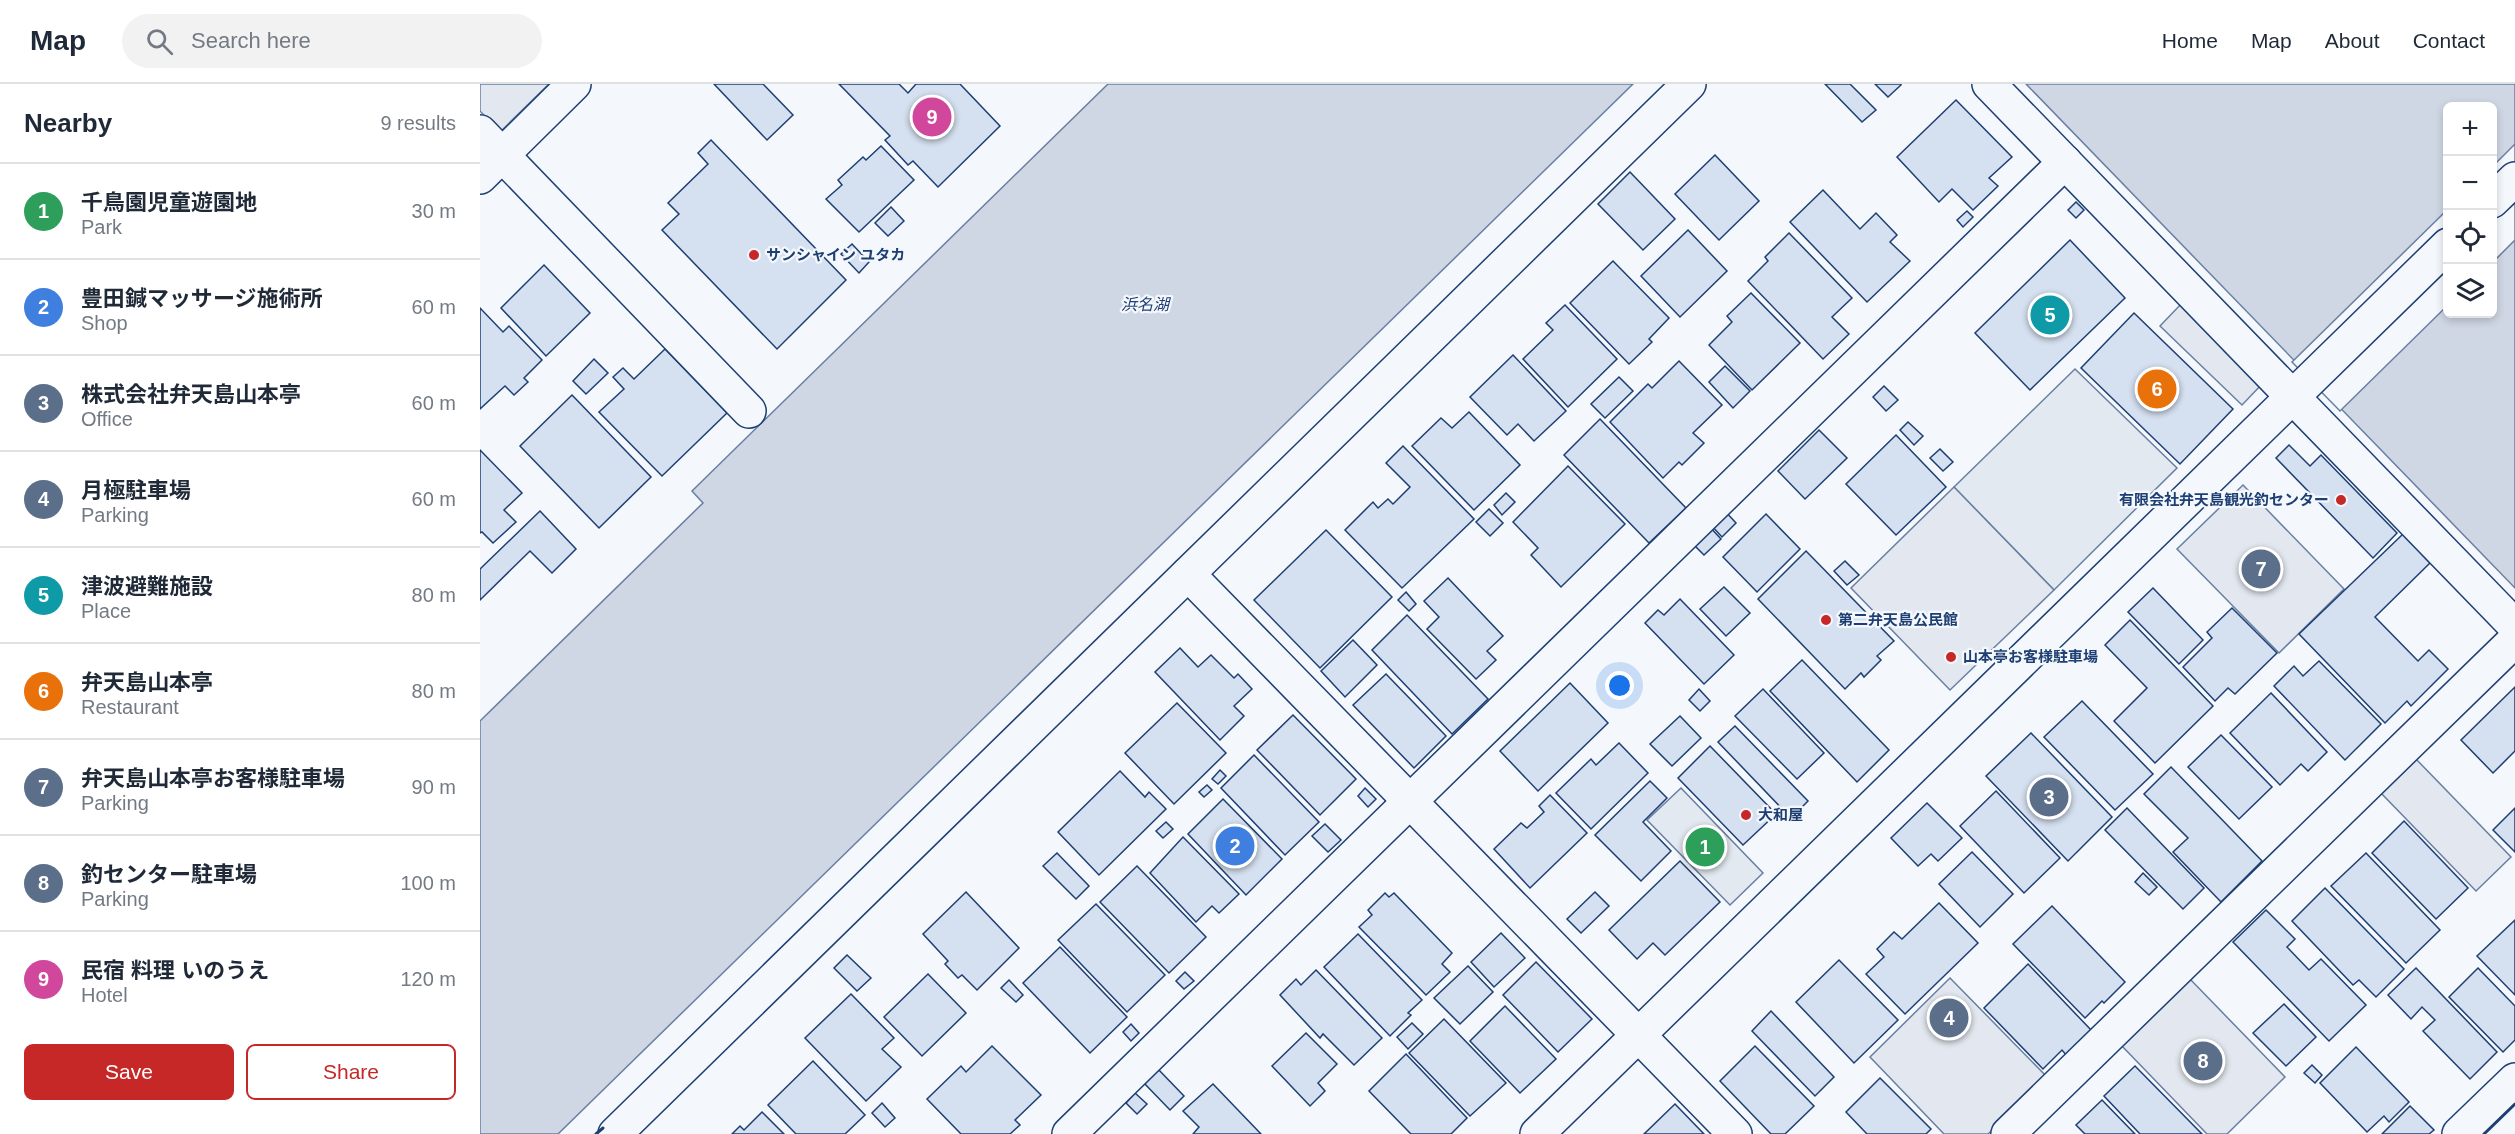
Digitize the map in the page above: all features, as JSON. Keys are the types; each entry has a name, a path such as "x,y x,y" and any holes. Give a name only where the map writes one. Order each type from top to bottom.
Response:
{"street":[{"path":"491,166 574,84"},
{"path":"615,1134 1689,84"},
{"path":"1989,84 2297,392 2515,626"},
{"path":"480,132 491,166 749,411"},
{"path":"1069,1134 2065,162"},
{"path":"2497,197 2515,179"},
{"path":"1537,1134 2443,250"},
{"path":"1188,574 1736,1134"},
{"path":"2008,1134 2515,640"},
{"path":"2459,1134 2515,1080"}],"shaded area":[{"path":"480,84 549,84 500,132 480,111"},
{"path":"2184,301 2263,383 2242,405 2160,326"},
{"path":"2075,369 2177,468 2054,590 1954,487"},
{"path":"2243,485 2344,589 2279,653 2177,549"},
{"path":"1954,487 2054,590 1950,690 1851,588"},
{"path":"2415,758 2511,857 2476,891 2380,792"},
{"path":"1681,788 1763,873 1730,905 1647,820"},
{"path":"1950,978 2047,1077 1988,1134 1944,1134 1870,1057"},
{"path":"2189,978 2285,1077 2227,1134 2207,1134 2121,1045"}],"water":[{"name":"浜名湖","path":"1108,84 1633,84 558,1134 480,1134 480,721 703,503 692,491"},
{"path":"2026,84 2515,84 2515,588"}],"pier":[{"path":"2515,144 2515,240 2497,258 2497,210 2497,162"},
{"path":"2443,214 2443,310 2340,411 2292,362"}],"building":[{"path":"714,84 763,84 793,115 767,140"},
{"path":"839,84 899,84 908,93 916,84 960,84 1000,126 938,187 913,161 908,165 885,140 890,136"},
{"path":"1825,84 1850,84 1876,110 1862,122"},
{"path":"1875,84 1901,84 1901,85 1888,97"},
{"path":"1956,100 2012,157 1989,178 1998,186 1973,210 1952,189 1939,202 1897,157"},
{"name":"サンシャイン ユタカ","path":"711,140 846,280 777,349 662,230 679,214 668,203 708,164 698,153"},
{"path":"881,146 914,180 859,232 826,199 842,185 838,180 863,157 866,160"},
{"path":"1715,155 1759,201 1719,240 1675,194"},
{"path":"1630,172 1675,219 1643,250 1598,204"},
{"path":"1823,190 1860,229 1876,213 1897,235 1890,242 1910,261 1867,302 1790,222"},
{"path":"2076,202 2084,210 2076,218 2068,210"},
{"path":"891,207 904,221 888,236 875,223"},
{"path":"1967,211 1973,217 1963,227 1957,220"},
{"path":"1688,230 1727,271 1680,317 1641,276"},
{"path":"1789,233 1852,298 1832,317 1849,334 1823,359 1748,281 1768,261 1765,257"},
{"path":"2070,240 2125,298 2030,390 1975,333"},
{"path":"852,244 869,262 859,273 841,254"},
{"path":"1613,261 1669,318 1649,339 1652,342 1629,364 1570,303"},
{"path":"544,265 590,313 546,356 501,308"},
{"path":"1751,293 1800,343 1752,390 1709,345 1732,322 1727,316"},
{"path":"1565,305 1617,359 1568,407 1523,359 1553,330 1546,323"},
{"path":"480,308 503,332 509,326 542,360 524,378 528,382 514,395 505,386 480,409"},
{"path":"2134,313 2233,409 2180,464 2081,368"},
{"path":"665,349 727,413 662,476 599,412 624,389 613,377 623,368 634,379"},
{"path":"1513,355 1566,411 1534,441 1518,424 1507,435 1470,397"},
{"path":"594,359 608,373 586,394 573,381"},
{"path":"1679,361 1722,405 1693,433 1704,443 1682,465 1679,462 1663,478 1610,422 1648,384 1652,388"},
{"path":"1725,366 1750,391 1733,408 1709,382"},
{"path":"1619,377 1633,391 1605,418 1591,404"},
{"path":"1884,386 1898,400 1886,411 1873,397"},
{"path":"572,395 651,477 599,528 520,446"},
{"path":"1469,412 1520,465 1474,510 1412,446 1441,418 1452,428"},
{"path":"1600,419 1686,508 1649,543 1564,455"},
{"path":"1908,422 1923,436 1914,445 1900,430"},
{"path":"1819,430 1847,458 1805,499 1778,471"},
{"path":"1896,435 1946,487 1896,535 1846,484"},
{"name":"有限会社弁天島観光釣センター","path":"2289,445 2310,466 2321,455 2397,533 2373,558 2276,458"},
{"path":"1403,446 1474,519 1402,588 1345,530 1373,502 1378,508 1388,499 1393,504 1410,487 1386,463"},
{"path":"1940,449 1953,462 1943,471 1930,458"},
{"path":"480,450 522,493 504,510 516,522 493,543 482,532 480,533"},
{"path":"1568,466 1625,524 1561,587 1531,555 1538,548 1513,522"},
{"path":"1506,493 1515,502 1502,515 1494,505"},
{"path":"1489,509 1503,523 1490,536 1476,522"},
{"path":"1724,510 1736,523 1722,537 1710,524"},
{"path":"540,511 576,549 552,573 530,551 480,600 480,569"},
{"path":"1766,514 1800,549 1757,592 1723,557"},
{"path":"1708,525 1721,539 1704,555 1691,542"},
{"path":"1326,530 1392,597 1320,668 1254,600"},
{"path":"2403,534 2430,563 2375,617 2418,661 2429,650 2448,669 2411,706 2407,701 2385,723 2299,634"},
{"name":"第二弁天島公民館","path":"1806,551 1894,641 1877,656 1881,660 1864,677 1861,673 1845,689 1758,599"},
{"path":"1845,561 1859,575 1847,585 1834,571"},
{"path":"1448,578 1503,636 1487,651 1496,660 1476,679 1427,629 1439,617 1424,601"},
{"path":"1724,587 1750,613 1726,636 1700,609"},
{"path":"2153,588 2203,640 2179,664 2128,612"},
{"path":"1406,592 1416,604 1409,611 1398,600"},
{"path":"1680,599 1734,655 1704,684 1645,623 1658,610 1664,615"},
{"path":"2232,608 2277,653 2235,694 2228,688 2215,701 2183,667 2212,638 2207,632"},
{"path":"1407,615 1488,699 1452,734 1372,650"},
{"path":"2130,620 2213,706 2155,763 2114,721 2147,688 2105,645"},
{"path":"1353,640 1377,665 1345,697 1321,671"},
{"path":"1180,648 1198,667 1211,655 1234,678 1238,674 1252,689 1234,706 1244,716 1220,740 1155,672"},
{"path":"1802,660 1889,750 1857,782 1770,691"},
{"path":"2319,661 2381,724 2345,760 2274,686 2294,666 2303,676"},
{"path":"1386,674 1446,736 1414,768 1353,705"},
{"path":"1570,683 1608,723 1538,791 1500,751"},
{"path":"2515,687 2515,751 2493,773 2461,740"},
{"path":"1699,689 1710,701 1700,711 1689,700"},
{"path":"1763,689 1824,753 1797,779 1735,716"},
{"path":"2271,693 2327,752 2308,771 2301,764 2280,785 2230,733"},
{"path":"2082,701 2153,774 2115,810 2044,737"},
{"path":"1177,703 1226,753 1174,804 1125,753"},
{"path":"1293,715 1356,779 1320,815 1257,750"},
{"path":"1680,716 1701,738 1672,766 1650,744"},
{"path":"1735,726 1808,801 1791,818 1718,742"},
{"path":"2031,733 2112,817 2068,861 1986,776"},
{"path":"2221,735 2272,787 2239,819 2188,767"},
{"path":"1619,743 1648,773 1591,829 1556,793 1591,759 1596,765"},
{"path":"1710,746 1776,814 1743,845 1678,778"},
{"path":"1254,755 1319,822 1285,855 1221,788"},
{"path":"2171,767 2262,861 2221,902 2173,852 2188,838 2144,794"},
{"path":"1220,770 1226,776 1218,784 1212,779"},
{"path":"1120,771 1145,797 1149,792 1166,809 1099,875 1058,832"},
{"path":"1650,781 1667,798 1643,822 1671,851 1641,881 1595,835"},
{"path":"1207,785 1212,790 1204,797 1199,792"},
{"path":"1365,788 1376,799 1368,807 1358,796"},
{"path":"1996,791 2060,858 2024,893 1960,826"},
{"path":"1550,795 1587,833 1530,888 1494,849 1521,823 1527,828 1544,812 1539,806"},
{"path":"1223,799 1282,859 1246,895 1188,834"},
{"path":"1927,803 1962,838 1938,861 1931,854 1918,866 1891,838"},
{"path":"2127,808 2204,888 2183,909 2105,830"},
{"path":"2515,808 2515,852 2493,830"},
{"path":"2404,821 2468,888 2436,919 2372,853"},
{"path":"1166,822 1173,829 1163,838 1156,831"},
{"path":"1325,824 1341,840 1328,852 1312,836"},
{"path":"1183,837 1239,894 1219,913 1212,906 1196,922 1150,873"},
{"path":"1972,852 2013,894 1980,927 1939,884"},
{"path":"1057,853 1089,886 1076,899 1043,866"},
{"path":"2366,853 2440,930 2406,963 2331,886"},
{"path":"1680,861 1720,902 1665,955 1653,943 1637,959 1609,930"},
{"path":"1137,866 1206,937 1169,973 1100,902"},
{"path":"2143,873 2157,887 2149,895 2135,882"},
{"path":"2325,888 2404,969 2376,997 2359,980 2353,985 2292,921"},
{"path":"966,892 1019,948 977,990 962,975 958,978 945,964 948,961 923,934"},
{"path":"1595,892 1609,906 1581,933 1567,919"},
{"path":"1385,893 1389,897 1394,893 1452,953 1442,964 1450,972 1426,995 1359,927 1372,915 1368,910"},
{"path":"1939,903 1978,943 1905,1014 1866,974 1884,957 1877,949 1894,932 1902,939"},
{"path":"1096,904 1165,975 1127,1012 1058,940"},
{"path":"2052,906 2125,982 2085,1018 2013,944"},
{"path":"2266,910 2295,939 2287,947 2309,970 2321,959 2366,1005 2329,1041 2233,942"},
{"path":"2515,920 2515,995 2477,956"},
{"path":"1501,933 1525,958 1494,987 1471,962"},
{"path":"1358,934 1422,1000 1408,1013 1411,1015 1390,1036 1324,967"},
{"path":"1060,947 1127,1017 1090,1053 1023,983"},
{"path":"847,955 871,978 857,991 834,968"},
{"path":"1839,960 1898,1020 1854,1063 1796,1002"},
{"path":"1536,962 1592,1019 1558,1052 1503,995"},
{"path":"2028,964 2092,1031 2067,1056 2062,1050 2043,1069 1984,1008"},
{"path":"1468,966 1493,992 1460,1024 1434,998"},
{"path":"2416,968 2497,1052 2470,1079 2423,1031 2435,1020 2422,1007 2411,1019 2388,995"},
{"path":"2478,968 2515,1006 2515,1040 2503,1052 2449,997"},
{"path":"1316,970 1382,1038 1354,1065 1323,1034 1320,1038 1280,995 1296,979 1301,985"},
{"path":"1185,972 1194,981 1184,989 1176,981"},
{"path":"928,974 966,1013 922,1056 884,1017"},
{"path":"1009,980 1023,995 1016,1002 1001,988"},
{"path":"851,994 894,1038 882,1049 901,1067 866,1101 805,1038"},
{"path":"2284,1004 2316,1037 2286,1066 2253,1033"},
{"path":"1505,1006 1556,1059 1520,1093 1470,1041"},
{"path":"1771,1011 1834,1077 1815,1096 1752,1031"},
{"path":"1444,1019 1506,1083 1470,1116 1409,1053"},
{"path":"1412,1023 1423,1034 1408,1049 1397,1037"},
{"path":"1131,1024 1139,1033 1131,1041 1123,1032"},
{"path":"1306,1033 1337,1064 1318,1083 1325,1091 1310,1106 1272,1066"},
{"path":"992,1046 1041,1095 1015,1120 1020,1125 1010,1134 961,1134 927,1099 961,1066 966,1072"},
{"path":"1755,1046 1814,1106 1785,1134 1771,1134 1720,1081"},
{"path":"2356,1047 2409,1102 2389,1122 2384,1116 2367,1132 2320,1083"},
{"path":"1406,1054 1467,1118 1451,1134 1411,1134 1369,1091"},
{"path":"813,1061 865,1115 845,1134 796,1134 768,1105"},
{"path":"2312,1065 2322,1075 2315,1083 2304,1073"},
{"path":"2135,1066 2202,1134 2140,1134 2104,1096"},
{"path":"1157,1068 1184,1096 1170,1110 1143,1082"},
{"path":"1880,1078 1931,1129 1926,1134 1867,1134 1846,1112"},
{"path":"1213,1084 1261,1134 1193,1134 1199,1127 1183,1111"},
{"path":"1135,1093 1147,1104 1137,1114 1126,1103"},
{"path":"2102,1100 2135,1134 2085,1134 2076,1125"},
{"path":"882,1103 895,1118 885,1127 872,1113"},
{"path":"1675,1104 1704,1134 1644,1134"},
{"path":"2410,1106 2434,1130 2429,1134 2382,1134"},
{"path":"762,1112 784,1134 732,1134 740,1126 744,1130"}],"wall":[{"path":"2484,1134 2515,1104"},
{"path":"596,1134 603,1128"}],"place":[{"name":"民宿 料理 いのうえ","path":"932,117"},
{"name":"サンシャイン ユタカ","path":"754,255"},
{"name":"津波避難施設","path":"2050,315"},
{"name":"弁天島山本亭","path":"2157,389"},
{"name":"有限会社弁天島観光釣センター","path":"2341,500"},
{"name":"弁天島山本亭お客様駐車場","path":"2261,569"},
{"name":"第二弁天島公民館","path":"1826,620"},
{"name":"山本亭お客様駐車場","path":"1951,657"},
{"name":"株式会社弁天島山本亭","path":"2049,797"},
{"name":"大和屋","path":"1746,815"},
{"name":"豊田鍼マッサージ施術所","path":"1235,846"},
{"name":"千鳥園児童遊園地","path":"1705,847"},
{"name":"月極駐車場","path":"1949,1018"},
{"name":"釣センター駐車場","path":"2203,1061"}]}
